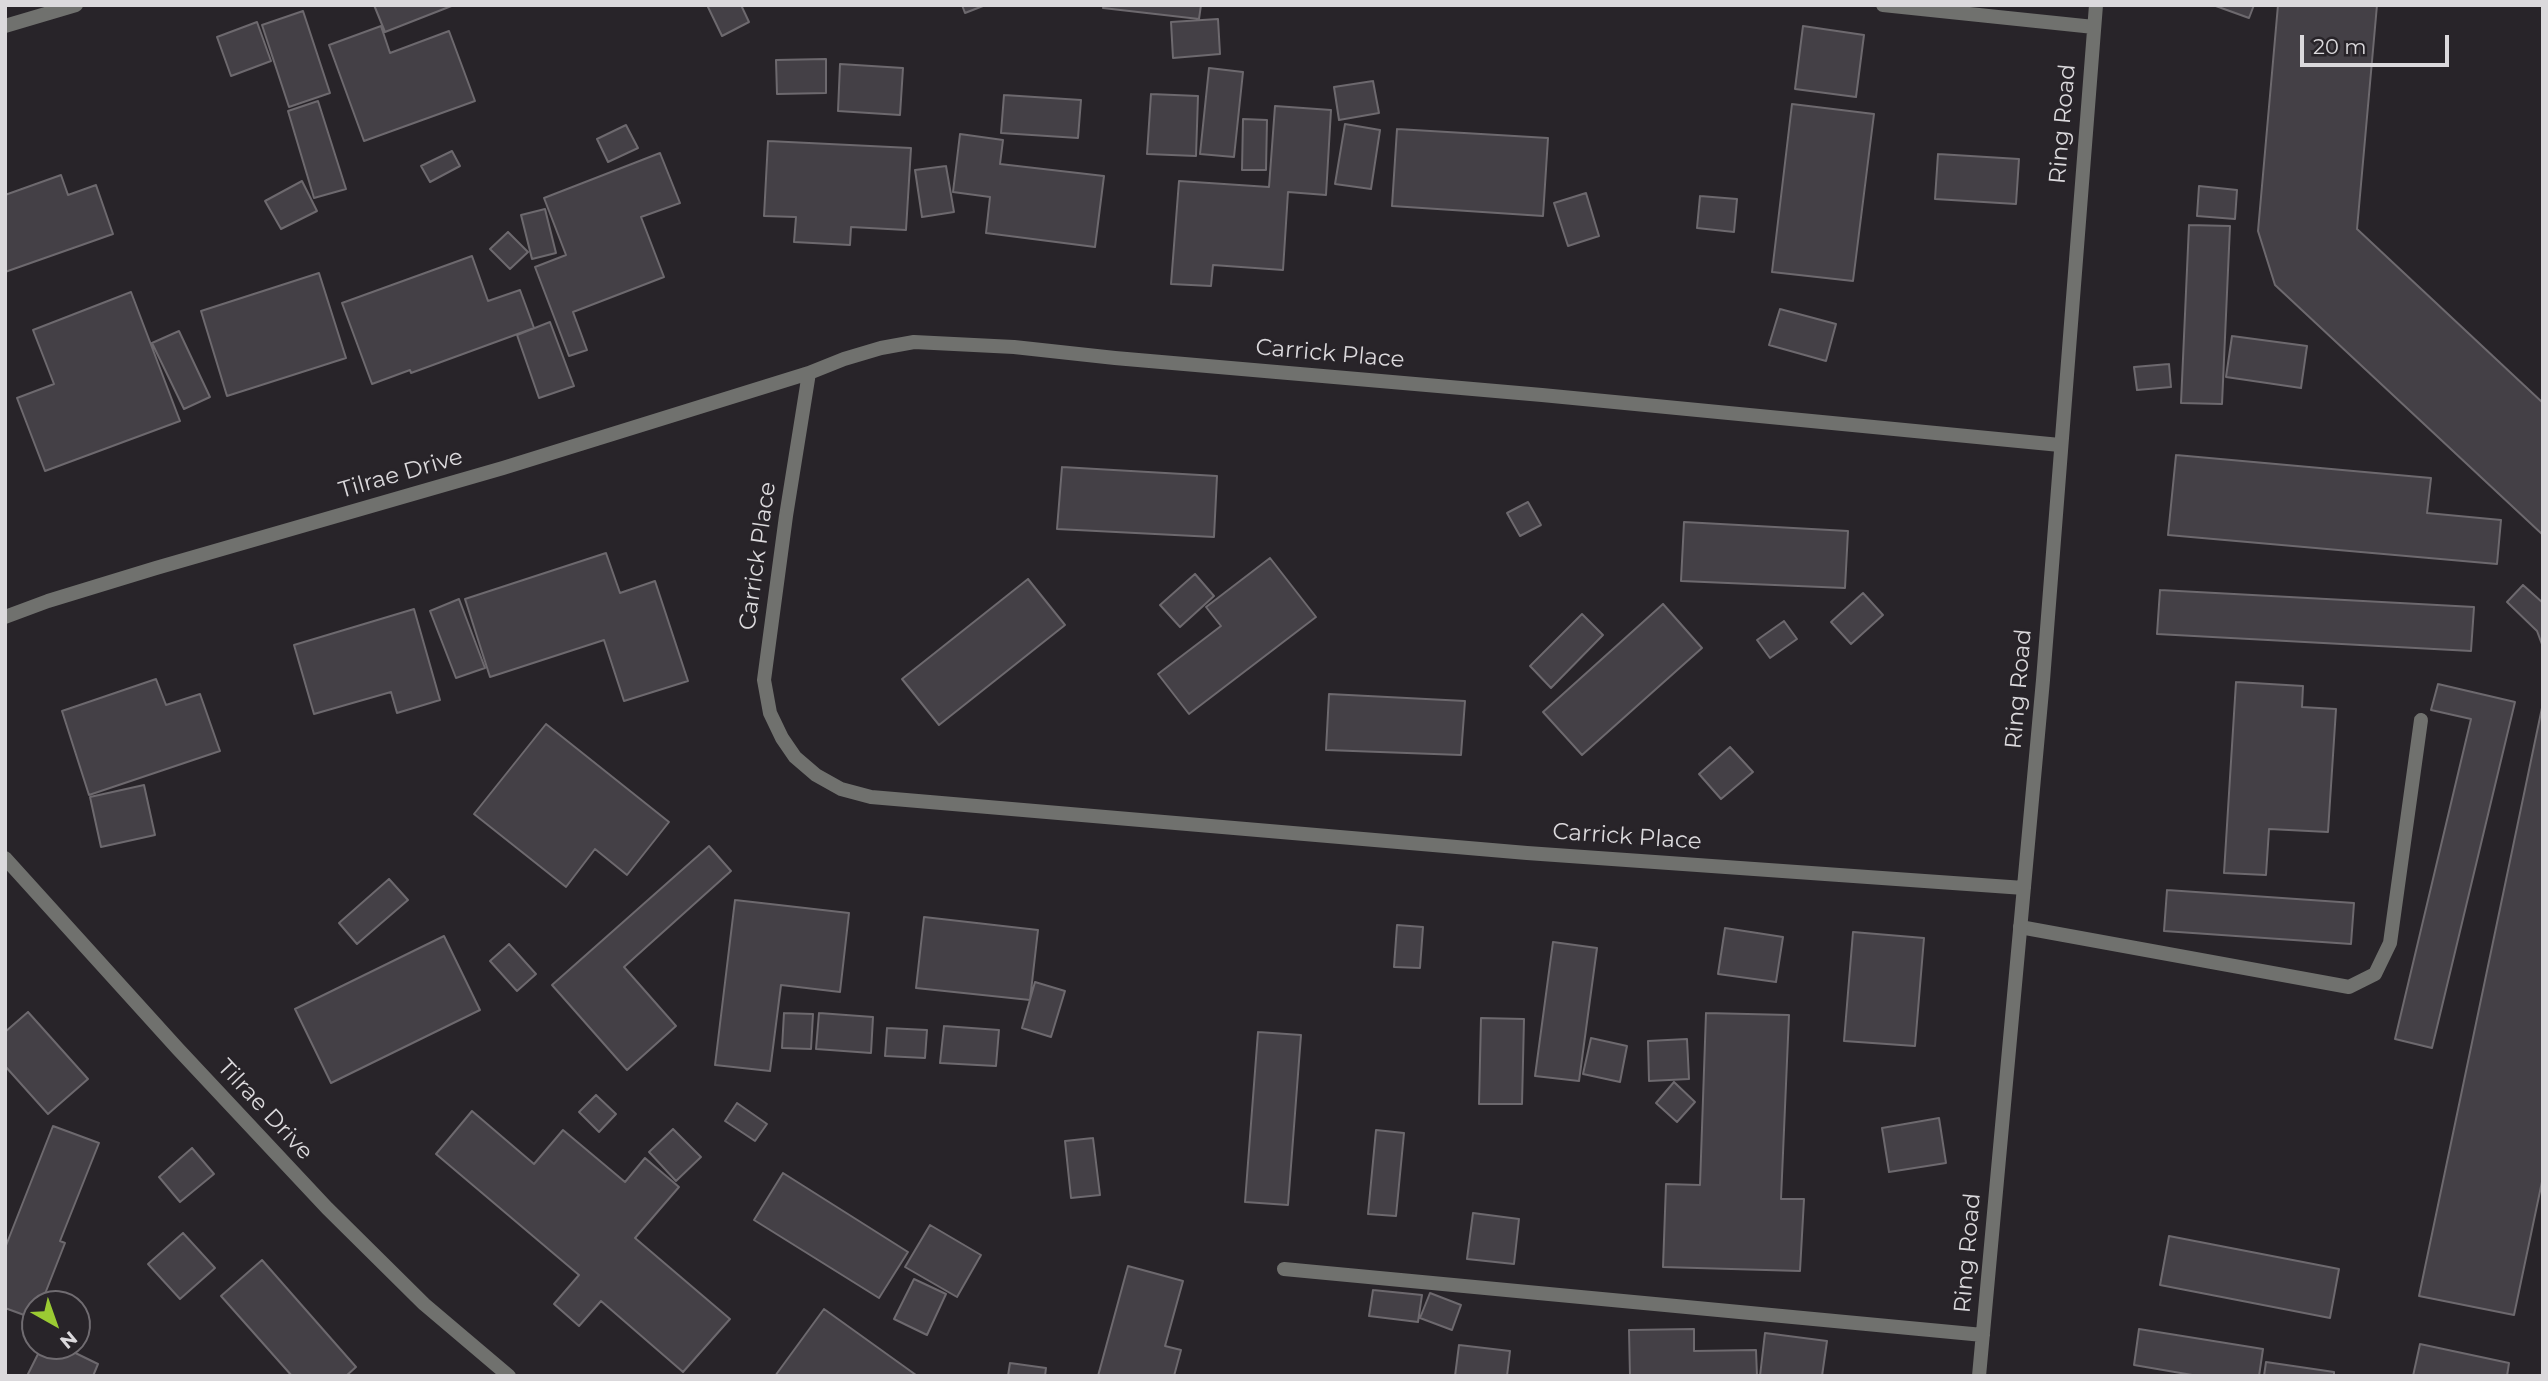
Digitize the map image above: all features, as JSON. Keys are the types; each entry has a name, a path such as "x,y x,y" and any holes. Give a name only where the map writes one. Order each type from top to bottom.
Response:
{"street":[{"path":"5,26 76,5"},
{"path":"1883,5 2094,27"},
{"name":"Ring Road","path":"1979,1376 2043,680 2096,5"},
{"name":"Carrick Place","path":"2024,888 1499,851 871,797 841,789 816,775 795,757 770,713 764,680 809,373 881,348 914,342 963,344 1542,395 2060,445"},
{"name":"Tilrae Drive","path":"5,617 156,568 503,468 809,373"},
{"path":"2020,927 2349,987 2375,974 2390,943 2421,720"},
{"name":"Tilrae Drive","path":"5,858 177,1049 327,1209 424,1304 509,1376"},
{"path":"1284,1269 1983,1335"}],"building":[{"path":"374,5 454,5 385,32"},
{"path":"707,5 741,5 749,22 722,36"},
{"path":"962,5 983,5 983,6 965,13"},
{"path":"1104,5 1201,5 1199,19 1103,8"},
{"path":"2213,5 2254,5 2249,18"},
{"path":"2278,5 2377,5 2357,229 2543,403 2543,535 2275,285 2258,231"},
{"path":"303,11 330,93 289,107 262,25"},
{"path":"1218,19 1220,54 1173,58 1171,22"},
{"path":"257,22 271,61 231,76 217,37"},
{"path":"381,26 390,53 449,31 475,101 364,141 329,45"},
{"path":"1803,26 1864,35 1856,97 1795,89"},
{"path":"826,59 826,93 777,94 776,60"},
{"path":"840,64 903,68 900,115 838,111"},
{"path":"1209,68 1243,72 1234,157 1200,154"},
{"path":"1373,81 1379,113 1339,120 1334,87"},
{"path":"1151,94 1198,96 1196,156 1147,154"},
{"path":"1004,95 1081,100 1078,138 1001,133"},
{"path":"318,101 346,189 314,198 288,111"},
{"path":"1792,104 1874,114 1853,281 1772,272"},
{"path":"1275,106 1331,110 1326,195 1288,192 1283,270 1213,265 1211,286 1171,284 1179,181 1269,187"},
{"path":"1243,119 1267,120 1266,170 1242,170"},
{"path":"1345,124 1380,130 1371,189 1335,184"},
{"path":"626,125 638,148 608,162 597,139"},
{"path":"1397,129 1548,138 1543,216 1392,206"},
{"path":"960,134 1003,140 1000,164 1104,176 1095,247 986,233 990,197 953,192"},
{"path":"768,141 911,148 906,230 851,227 850,245 794,242 796,217 764,216"},
{"path":"452,151 460,166 430,182 421,166"},
{"path":"660,153 680,203 641,217 664,277 573,312 587,350 569,356 535,267 566,255 544,198"},
{"path":"1938,154 2019,159 2016,204 1935,199"},
{"path":"946,166 954,212 922,217 915,170"},
{"path":"61,175 68,195 96,185 113,234 5,272 5,195"},
{"path":"302,181 317,211 281,229 265,201"},
{"path":"2199,186 2237,190 2235,219 2197,216"},
{"path":"1586,193 1599,236 1568,246 1554,203"},
{"path":"1700,196 1737,199 1734,232 1697,228"},
{"path":"545,209 556,253 532,259 521,215"},
{"path":"2189,225 2230,226 2222,404 2181,403"},
{"path":"508,232 528,252 510,269 490,249"},
{"path":"472,256 488,301 520,290 534,328 411,373 410,370 372,384 342,303"},
{"path":"319,273 346,358 227,396 201,311"},
{"path":"131,292 180,421 45,471 17,398 54,384 33,330"},
{"path":"1780,309 1836,324 1826,361 1769,345"},
{"path":"550,322 574,386 539,398 517,335"},
{"path":"179,331 210,397 184,409 152,343"},
{"path":"2232,336 2307,346 2301,388 2226,377"},
{"path":"2169,364 2171,387 2137,390 2134,367"},
{"path":"2176,455 2431,478 2427,513 2501,520 2497,564 2168,535"},
{"path":"1062,467 1217,476 1214,537 1057,529"},
{"path":"1528,502 1541,525 1520,536 1507,513"},
{"path":"1684,522 1848,531 1845,588 1681,581"},
{"path":"606,553 620,593 655,581 688,681 624,701 604,640 490,677 465,599"},
{"path":"1270,558 1316,617 1189,714 1158,674 1221,626 1206,607"},
{"path":"1195,574 1214,596 1180,627 1160,605"},
{"path":"1028,579 1065,625 939,725 902,679"},
{"path":"2523,585 2543,603 2543,647 2537,631 2507,602"},
{"path":"2160,590 2474,607 2471,651 2157,634"},
{"path":"1863,593 1883,615 1851,644 1831,622"},
{"path":"459,599 485,668 456,678 430,611"},
{"path":"1663,604 1702,648 1582,755 1543,712"},
{"path":"414,609 440,700 397,713 391,692 314,714 294,645"},
{"path":"1582,614 1603,635 1551,688 1530,666"},
{"path":"1784,621 1797,639 1770,658 1757,640"},
{"path":"156,679 166,705 200,694 220,751 89,795 62,711"},
{"path":"2236,682 2303,686 2302,707 2336,709 2328,832 2269,829 2266,875 2224,873"},
{"path":"2438,684 2515,702 2432,1048 2395,1039 2471,719 2431,710"},
{"path":"1329,694 1465,701 1461,755 1326,750"},
{"path":"2543,703 2543,1177 2514,1315 2419,1296"},
{"path":"546,724 669,822 627,875 595,849 566,887 474,814"},
{"path":"1730,747 1753,772 1721,799 1699,774"},
{"path":"144,785 155,835 101,847 90,797"},
{"path":"709,846 731,871 624,967 676,1026 627,1070 552,985"},
{"path":"389,879 408,900 357,944 339,923"},
{"path":"2167,890 2354,903 2351,944 2164,931"},
{"path":"735,900 849,913 840,992 781,985 770,1071 715,1065"},
{"path":"924,917 1038,930 1030,1000 916,988"},
{"path":"1397,925 1423,927 1420,968 1394,967"},
{"path":"1725,928 1783,937 1776,982 1718,974"},
{"path":"1853,932 1924,938 1915,1046 1844,1041"},
{"path":"444,936 480,1010 331,1083 295,1009"},
{"path":"1553,942 1597,948 1579,1081 1535,1076"},
{"path":"509,944 536,974 517,991 490,961"},
{"path":"1035,982 1065,991 1051,1037 1022,1028"},
{"path":"28,1012 88,1079 48,1114 5,1066 5,1032"},
{"path":"784,1013 813,1014 811,1049 782,1048"},
{"path":"819,1013 873,1017 871,1053 816,1049"},
{"path":"1706,1013 1789,1015 1781,1199 1804,1199 1800,1271 1663,1267 1666,1184 1700,1185"},
{"path":"1481,1018 1524,1019 1522,1104 1479,1104"},
{"path":"944,1026 999,1030 996,1066 940,1063"},
{"path":"887,1028 927,1030 925,1058 885,1056"},
{"path":"1258,1032 1301,1035 1288,1205 1245,1202"},
{"path":"1591,1038 1627,1046 1620,1082 1583,1074"},
{"path":"1687,1039 1689,1079 1649,1081 1648,1041"},
{"path":"1674,1082 1695,1102 1677,1122 1656,1103"},
{"path":"596,1095 616,1114 599,1132 579,1112"},
{"path":"737,1103 767,1124 755,1141 725,1121"},
{"path":"472,1111 534,1164 563,1130 625,1182 645,1158 679,1187 635,1238 730,1319 683,1372 601,1301 579,1326 554,1304 579,1275 436,1154"},
{"path":"1939,1118 1946,1163 1889,1172 1882,1128"},
{"path":"53,1126 99,1143 60,1241 65,1243 47,1290 21,1290 21,1314 5,1308 5,1248"},
{"path":"673,1129 701,1157 676,1181 649,1152"},
{"path":"1376,1130 1404,1133 1396,1216 1368,1214"},
{"path":"1093,1138 1100,1195 1071,1198 1065,1141"},
{"path":"192,1148 214,1174 180,1202 159,1177"},
{"path":"783,1173 908,1252 879,1298 754,1220"},
{"path":"1473,1213 1519,1219 1514,1264 1467,1259"},
{"path":"930,1225 981,1255 957,1297 905,1267"},
{"path":"183,1233 215,1268 180,1299 148,1264"},
{"path":"2169,1236 2339,1269 2330,1318 2160,1285"},
{"path":"262,1260 356,1367 346,1376 292,1376 221,1296"},
{"path":"1128,1266 1183,1281 1165,1346 1181,1350 1174,1376 1098,1376"},
{"path":"914,1279 946,1294 927,1335 894,1319"},
{"path":"1373,1290 1422,1295 1418,1322 1369,1316"},
{"path":"1430,1293 1461,1305 1452,1330 1420,1318"},
{"path":"824,1309 916,1375 775,1376"},
{"path":"1694,1329 1694,1351 1756,1350 1757,1376 1630,1376 1629,1330"},
{"path":"2139,1329 2263,1349 2259,1376 2198,1376 2134,1365"},
{"path":"1765,1333 1827,1341 1822,1376 1760,1376"},
{"path":"2420,1344 2509,1363 2507,1376 2413,1376"},
{"path":"1459,1345 1510,1351 1507,1376 1455,1376"},
{"path":"35,1360 90,1360 98,1364 93,1376 27,1376"},
{"path":"2266,1362 2334,1372 2334,1376 2264,1376"},
{"path":"1010,1363 1046,1368 1045,1376 1008,1376"}]}
